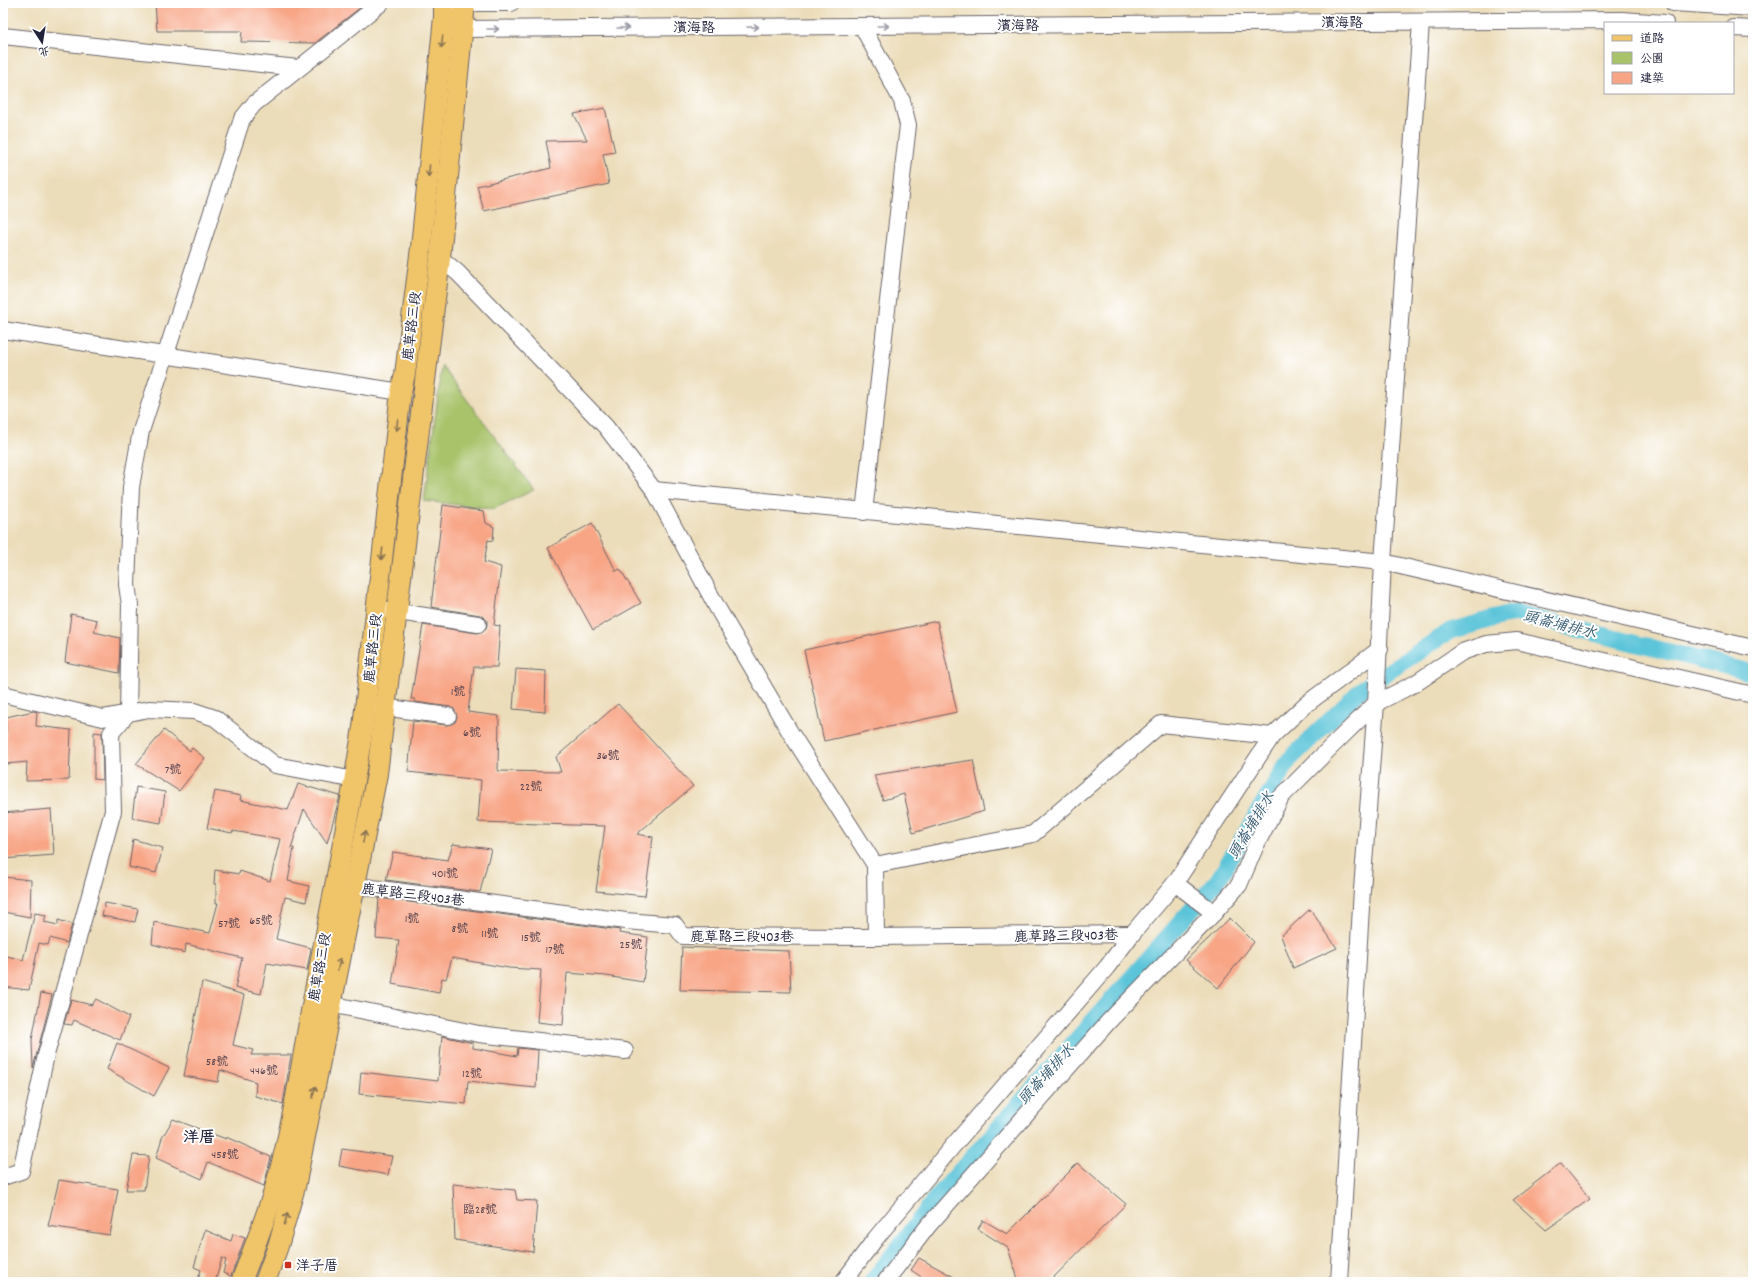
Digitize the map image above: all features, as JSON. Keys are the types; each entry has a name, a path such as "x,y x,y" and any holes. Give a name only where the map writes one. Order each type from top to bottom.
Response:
{"main road":[{"name":"鹿草路三段","path":"264,1282 278,1246 296,1187 330,1004 377,774 440,258 465,3"},
{"name":"鹿草路三段","path":"241,1282 275,1187 290,1123 305,1052 355,780 401,392 405,374 421,247 444,10"},
{"path":"257,1240 278,1246"}],"street":[{"path":"3,1177 21,1171 46,1055 113,810 111,734 128,713 130,605 127,585 131,487 141,431 165,356 242,119 254,104 381,3"},
{"path":"463,29 444,10 465,3 511,3"},
{"path":"1673,3 1753,8"},
{"name":"濱海路","path":"463,29 1622,20 1651,22"},
{"path":"1339,1282 1362,890 1380,649 1383,562 1421,22"},
{"path":"862,26 902,101 908,125 864,512"},
{"path":"1734,28 1753,29"},
{"path":"3,36 298,68"},
{"path":"440,258 458,273 606,427 654,490 718,609 786,725 875,864 876,937"},
{"path":"3,330 401,392"},
{"path":"654,490 864,512 1383,562 1753,648"},
{"path":"376,608 478,624"},
{"path":"884,1282 928,1226 1109,1021 1214,913 1239,885 1256,845 1281,797 1376,703 1416,683 1462,652 1486,644 1517,641 1753,695"},
{"path":"843,1282 881,1232 1107,967 1132,934 1175,883 1272,736 1305,705 1380,649"},
{"path":"3,694 103,718 149,710 194,711 215,718 275,765 355,780"},
{"path":"365,704 448,716"},
{"path":"875,864 1034,834 1161,724 1272,736"},
{"name":"鹿草路三段403巷","path":"335,883 626,922 675,925 683,936 876,937 1132,934"},
{"path":"1175,883 1214,913"},
{"path":"330,1004 479,1034 625,1051"}],"green space":[{"path":"442,366 534,490 493,509 424,501"}],"building":[{"path":"155,3 366,3 315,43 241,42 242,31 157,31"},
{"path":"605,108 615,152 603,154 609,184 484,211 477,186 551,168 546,141 587,140 574,114"},
{"path":"443,505 484,511 486,523 494,527 493,541 488,540 484,562 501,567 494,625 500,626 497,667 474,667 468,712 499,716 498,771 561,772 556,757 618,704 693,786 637,834 653,837 645,896 596,891 605,826 478,822 481,780 408,772 413,721 447,725 455,722 457,717 454,709 450,707 415,702 415,699 411,699 423,625 477,633 485,630 487,625 487,620 480,615 431,607"},
{"path":"592,523 616,571 620,569 641,603 593,630 548,548"},
{"path":"71,614 97,620 94,632 120,638 119,673 65,662"},
{"path":"937,621 957,712 824,741 804,650"},
{"path":"516,669 546,671 545,712 513,709"},
{"path":"34,711 37,712 36,726 71,730 69,780 26,781 27,762 6,764 6,717"},
{"path":"164,730 190,751 192,748 205,758 179,791 136,764"},
{"path":"94,732 102,733 103,780 94,779"},
{"path":"973,760 984,811 913,833 904,794 883,800 874,775"},
{"path":"298,784 340,796 327,843 304,809 291,848 294,848 288,881 309,886 306,902 285,897 276,939 311,948 307,970 267,963 261,994 235,988 242,958 186,944 185,953 152,944 154,922 210,933 218,903 216,903 216,884 214,884 215,870 239,874 240,871 270,881 280,839 233,831 232,833 207,828 215,791 241,796 240,800 288,810"},
{"path":"136,787 165,792 161,823 132,818"},
{"path":"51,809 54,855 3,859 3,813"},
{"path":"133,839 163,848 156,873 129,867"},
{"path":"453,844 491,849 480,892 386,880 393,852 448,860"},
{"path":"3,877 31,880 30,917 3,912"},
{"path":"379,898 620,930 619,933 648,937 643,982 606,976 567,973 563,1025 537,1022 541,970 509,968 452,958 446,979 442,978 439,993 392,984 399,940 376,938"},
{"path":"105,903 138,909 135,922 102,916"},
{"path":"1310,909 1337,948 1293,968 1281,936"},
{"path":"35,913 46,915 44,922 58,925 58,920 72,924 67,943 50,938 48,945 39,943 29,990 3,987 3,955 23,960"},
{"path":"1230,918 1254,942 1218,988 1186,960"},
{"path":"682,947 789,951 791,992 680,990"},
{"path":"202,982 244,995 233,1045 253,1050 251,1055 291,1055 283,1104 255,1096 256,1082 220,1070 218,1082 184,1076"},
{"path":"41,993 52,995 33,1068 32,1040"},
{"path":"96,999 129,1017 120,1040 74,1020 72,1025 64,1024 71,1000 92,1005"},
{"path":"442,1036 473,1043 473,1048 517,1056 518,1048 538,1050 536,1088 468,1081 466,1104 359,1094 361,1072 438,1081"},
{"path":"117,1043 169,1068 154,1096 107,1069"},
{"path":"173,1119 226,1139 226,1137 271,1157 264,1186 208,1162 202,1179 156,1158 162,1138"},
{"path":"342,1149 392,1156 388,1175 339,1166"},
{"path":"133,1155 149,1156 144,1190 126,1190"},
{"path":"1078,1163 1126,1204 1049,1282 1019,1282 1008,1248 978,1229 983,1220 1007,1234"},
{"path":"1561,1163 1590,1199 1546,1230 1513,1200"},
{"path":"59,1180 118,1189 110,1235 48,1226"},
{"path":"453,1184 515,1190 517,1200 537,1201 533,1252 455,1240"},
{"path":"205,1230 231,1241 233,1234 245,1238 231,1276 223,1273 226,1260 222,1258 215,1282 198,1279 201,1270 194,1267"},
{"path":"919,1258 963,1282 929,1282 911,1270"}],"waterway":[{"name":"頭崙埔排水","path":"872,1282 937,1197 1218,880 1289,760 1362,689 1450,631 1514,613 1753,673"}],"place":[{"name":"洋子厝","path":"288,1265"}],"district":[{"name":"洋厝","path":"199,1136"}]}
